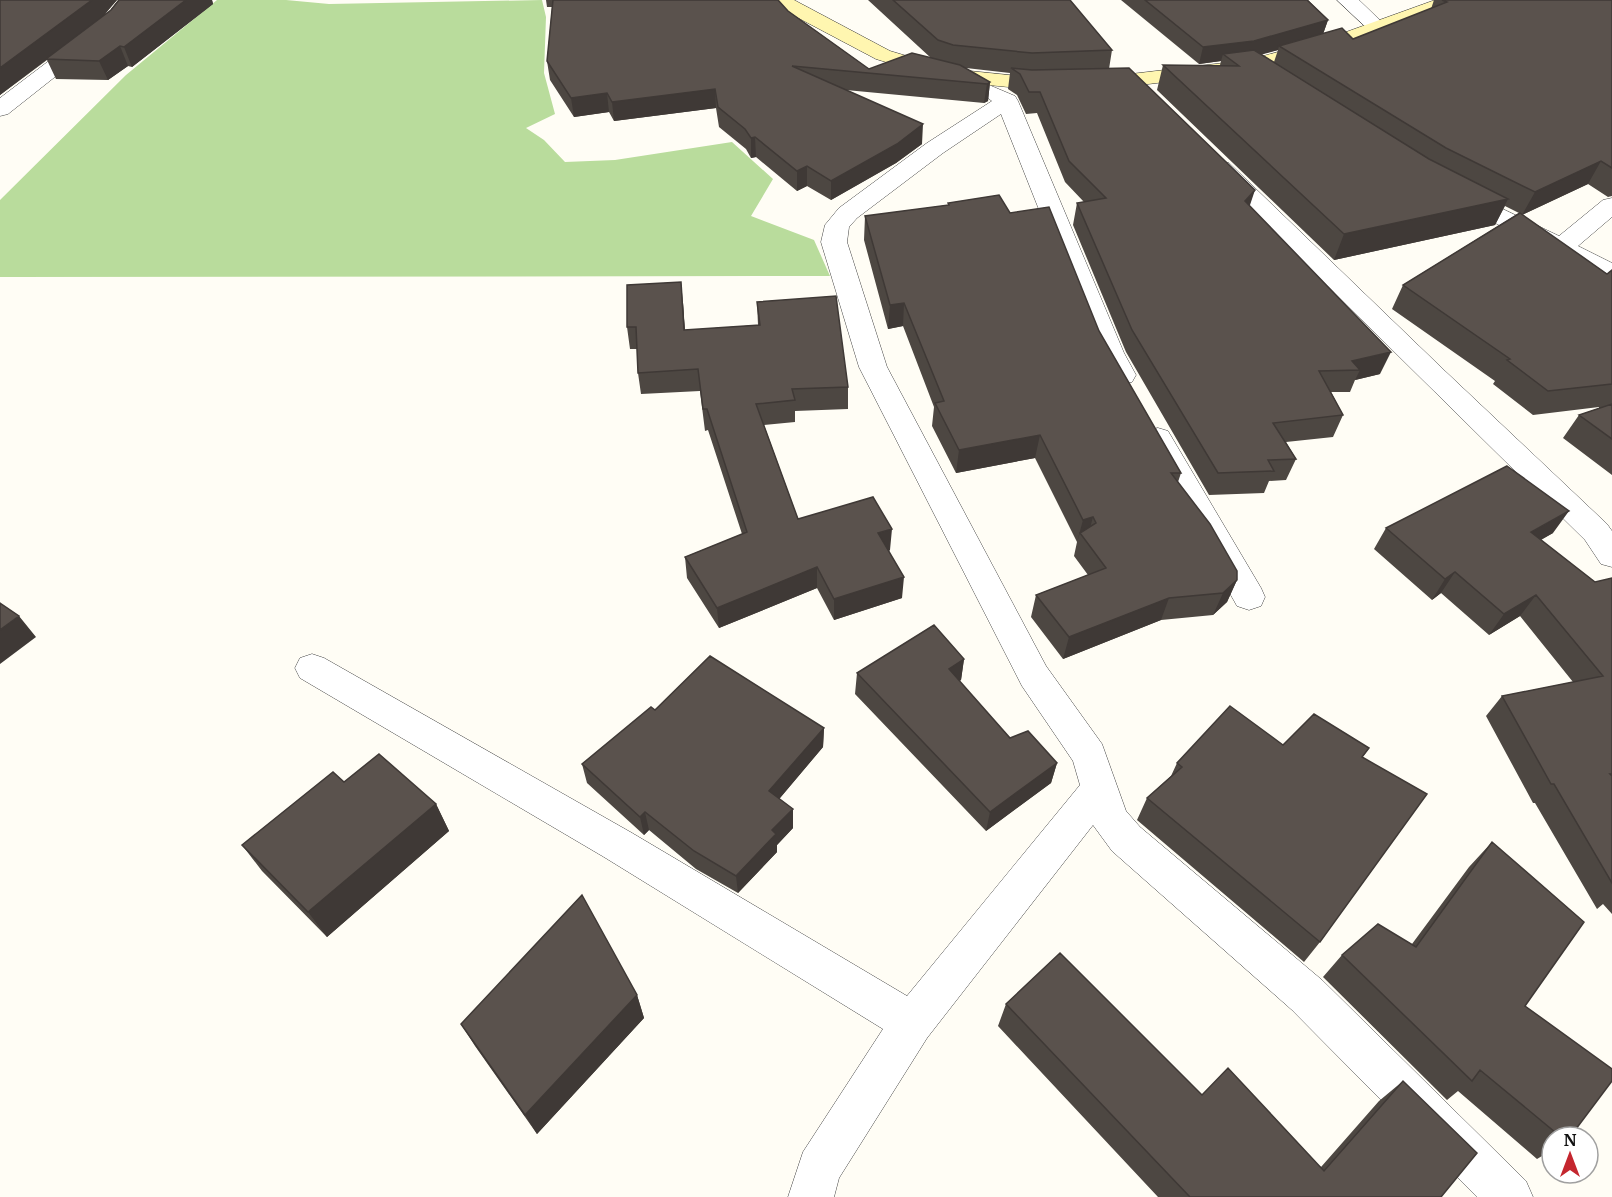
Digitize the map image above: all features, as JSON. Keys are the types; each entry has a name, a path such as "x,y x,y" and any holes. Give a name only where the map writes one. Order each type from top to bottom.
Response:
{"street":[{"path":"0,109 111,23 129,0"},
{"path":"779,0 883,55 948,75 1029,83 1131,80 1251,66 1342,40 1454,0"},
{"path":"1347,0 1377,27"},
{"path":"1251,66 1280,85"},
{"path":"967,77 1006,101 1110,353 1249,597"},
{"path":"1131,80 1156,105"},
{"path":"1006,101 935,148 848,213 837,225 834,243 873,367 1034,676 1089,755 1110,820 1126,839 1307,995 1510,1197"},
{"path":"1207,154 1596,532 1612,555"},
{"path":"1437,184 1612,273"},
{"path":"1561,247 1612,205"},
{"path":"312,668 618,845 912,1023"},
{"path":"811,1197 819,1168 912,1023 1100,788"}],"green space":[{"path":"217,0 286,0 329,4 542,0 546,17 544,73 555,114 526,128 544,140 565,162 615,160 732,142 773,179 751,216 814,240 830,276 0,277 0,200 126,75"}],"building":[{"path":"0,0 92,0 0,68"},
{"path":"119,0 186,0 124,47 120,46 99,61 46,59 111,10"},
{"path":"553,0 778,0 788,11 869,69 912,53 960,65 990,82 987,84 792,66 923,124 897,144 831,181 807,166 797,171 755,137 751,138 745,129 718,107 715,89 612,102 607,93 571,98 547,61"},
{"path":"893,0 1070,0 1112,50 1032,53 953,45 938,40"},
{"path":"1145,0 1307,0 1328,20 1254,41 1203,47"},
{"path":"1442,0 1612,0 1612,168 1601,161 1535,192 1446,148 1279,46 1342,28 1353,39 1447,2"},
{"path":"1254,50 1429,159 1508,199 1344,234 1163,65 1239,66 1223,54"},
{"path":"1011,68 1032,70 1129,68 1255,190 1245,201 1391,352 1352,361 1360,370 1319,371 1343,415 1273,423 1296,459 1268,460 1274,471 1218,473 1132,330 1077,203 1106,198 1069,161 1040,92 1029,92 1020,74"},
{"path":"999,195 1010,213 1049,207 1099,331 1181,473 1171,473 1210,524 1237,571 1237,580 1223,593 1169,598 1069,637 1036,595 1106,568 1080,533 1096,523 1093,517 1083,520 1040,435 959,450 935,403 944,401 904,303 890,305 865,216 949,205 948,203"},
{"path":"1520,213 1607,274 1612,270 1612,384 1548,391 1507,360 1510,359 1403,285"},
{"path":"681,282 684,330 760,325 757,302 836,296 848,387 792,389 795,400 756,404 798,519 873,497 892,529 878,533 904,577 834,599 817,567 717,608 685,557 747,532 707,409 703,409 698,369 638,373 636,327 627,327 627,285"},
{"path":"1612,404 1612,439 1579,415"},
{"path":"1507,466 1569,511 1531,532 1595,582 1612,578 1612,774 1610,774 1612,776 1612,883 1554,784 1551,784 1502,696 1603,676 1536,595 1504,614 1455,572 1445,579 1386,528"},
{"path":"0,603 19,616 0,630"},
{"path":"934,625 964,659 949,669 1010,738 1028,731 1057,763 990,812 857,673"},
{"path":"710,656 824,728 769,791 793,809 772,830 776,834 736,876 694,851 645,812 640,817 582,764 651,707 655,710"},
{"path":"1230,706 1283,745 1314,714 1369,748 1362,757 1427,794 1320,942 1147,798 1182,767 1177,763"},
{"path":"379,754 436,804 308,912 242,845 333,772 344,782"},
{"path":"1492,842 1584,922 1525,1006 1612,1069 1612,1081 1579,1125 1546,1125 1480,1070 1472,1081 1342,955 1378,924 1416,947"},
{"path":"582,895 637,995 525,1115 461,1024"},
{"path":"1060,953 1202,1095 1228,1068 1324,1171 1403,1081 1477,1153 1441,1197 1190,1197 1006,1004"}]}
